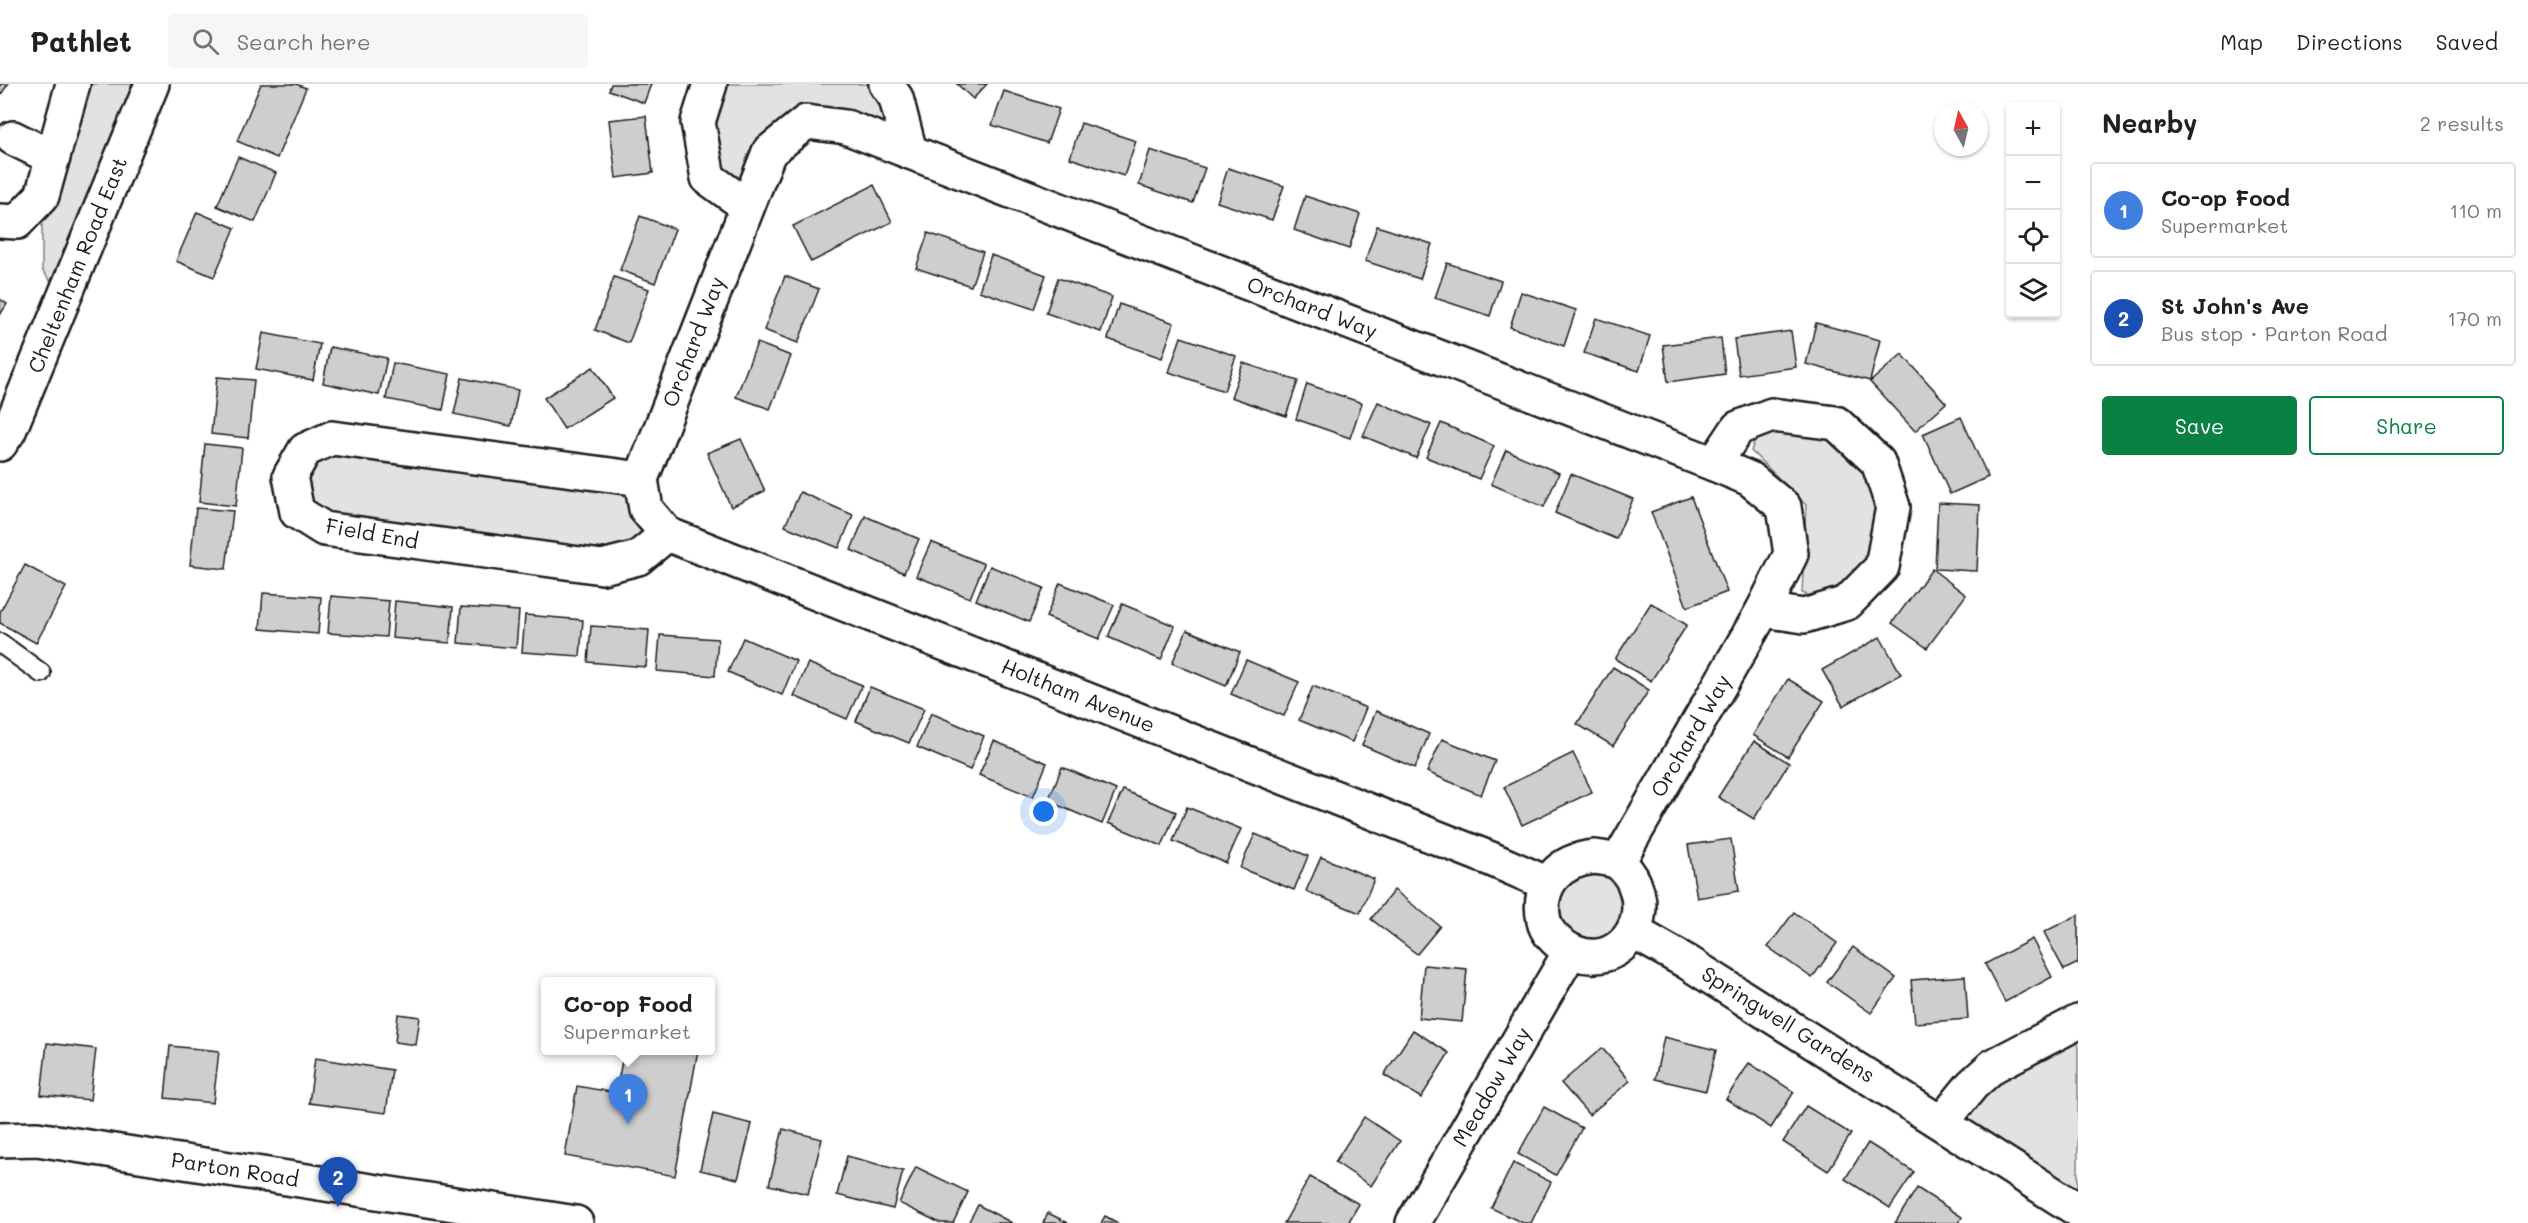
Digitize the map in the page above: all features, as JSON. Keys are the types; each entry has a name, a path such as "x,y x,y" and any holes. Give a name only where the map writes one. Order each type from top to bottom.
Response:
{"street":[{"path":"0,221 17,222 42,196 74,84"},
{"name":"Cheltenham Road East","path":"0,444 9,431 65,300 152,84"},
{"path":"710,84 698,122 708,178 747,206"},
{"path":"886,84 896,98 910,152"},
{"name":"Orchard Way","path":"640,479 768,152 806,122 846,127 1750,478 1784,507 1791,554 1763,610 1618,862"},
{"path":"13,138 53,158"},
{"path":"1714,464 1738,428 1772,415 1836,423 1878,462 1893,507 1882,567 1847,603 1804,616 1763,610"},
{"name":"Field End","path":"640,479 332,438 305,450 290,476 297,512 324,529 602,567 638,558 667,534"},
{"name":"Holtham Avenue","path":"640,479 646,509 667,534 1491,859 1546,883"},
{"path":"1595,857 1618,862 1632,877 1640,898 1641,915 1634,932 1621,946 1605,954 1588,956 1570,952 1556,942 1545,926 1541,909 1546,883 1556,872 1578,858 1595,857"},
{"name":"Springwell Gardens","path":"1634,932 1687,962 2078,1210"},
{"name":"Meadow Way","path":"1413,1223 1570,952"},
{"path":"1941,1122 1972,1084 1993,1066 2078,1022"},
{"name":"Parton Road","path":"0,1140 37,1139 576,1223"}],"lane":[{"path":"0,643 41,673"}],"shaded area":[{"path":"73,84 152,84 65,300 42,270 42,196"},
{"path":"710,84 886,84 910,152 806,122 747,206 708,178"},
{"path":"1774,429 1828,436 1865,464 1877,508 1865,562 1841,589 1817,599 1802,593 1806,505 1751,451 1757,433"},
{"path":"305,450 641,479 667,534 638,558 297,512"},
{"path":"1590,872 1610,876 1626,896 1619,928 1603,938 1590,940 1570,931 1560,911 1560,899 1564,888 1572,878"},
{"path":"2078,1022 2078,1210 1942,1122"}],"building":[{"path":"0,84 8,84 0,96"},
{"path":"261,84 296,84 306,88 277,158 237,141"},
{"path":"611,84 651,84 644,103 609,90"},
{"path":"957,84 987,84 973,99"},
{"path":"1004,91 1059,109 1047,143 992,125"},
{"path":"646,116 653,173 616,178 609,120"},
{"path":"1081,123 1136,141 1124,176 1070,158"},
{"path":"1150,150 1205,168 1193,203 1139,185"},
{"path":"238,157 276,173 255,222 217,206"},
{"path":"1228,168 1284,186 1272,220 1217,202"},
{"path":"874,185 892,222 811,262 793,226"},
{"path":"1305,196 1360,214 1349,249 1294,230"},
{"path":"197,212 235,228 214,277 176,261"},
{"path":"640,216 675,229 655,283 620,270"},
{"path":"1377,226 1432,244 1420,279 1365,261"},
{"path":"928,233 983,252 971,286 916,268"},
{"path":"991,255 1046,275 1034,309 979,291"},
{"path":"1447,263 1501,281 1490,316 1435,298"},
{"path":"785,276 819,289 798,343 764,330"},
{"path":"614,277 649,289 629,343 595,330"},
{"path":"1058,278 1112,297 1101,332 1046,313"},
{"path":"1521,292 1576,310 1564,346 1510,327"},
{"path":"0,299 7,304 0,315"},
{"path":"1119,304 1174,323 1162,358 1108,339"},
{"path":"1596,318 1650,336 1639,371 1584,353"},
{"path":"1816,323 1880,340 1870,381 1806,364"},
{"path":"1791,331 1796,367 1739,375 1734,339"},
{"path":"263,333 320,344 313,380 256,369"},
{"path":"1181,337 1236,356 1224,391 1169,372"},
{"path":"1721,338 1725,374 1668,382 1663,345"},
{"path":"757,343 791,356 770,409 736,397"},
{"path":"330,347 387,358 379,395 323,383"},
{"path":"1902,354 1946,403 1915,431 1870,382"},
{"path":"393,363 450,374 443,410 386,399"},
{"path":"1243,363 1298,381 1286,416 1231,397"},
{"path":"593,367 613,398 564,429 544,398"},
{"path":"217,377 254,380 248,438 211,434"},
{"path":"462,378 518,390 511,426 454,414"},
{"path":"1307,384 1362,403 1350,438 1296,419"},
{"path":"1378,402 1431,425 1416,458 1363,436"},
{"path":"1961,417 1988,477 1950,494 1923,434"},
{"path":"1441,423 1494,446 1479,479 1426,457"},
{"path":"741,439 765,491 731,507 707,453"},
{"path":"205,444 242,448 236,506 199,502"},
{"path":"1506,450 1559,473 1544,507 1491,484"},
{"path":"1571,474 1633,499 1616,539 1555,513"},
{"path":"800,492 853,515 839,548 785,526"},
{"path":"1691,497 1727,592 1687,607 1651,512"},
{"path":"1938,503 1980,505 1977,571 1935,569"},
{"path":"196,508 233,511 226,569 190,565"},
{"path":"865,516 919,539 904,573 851,550"},
{"path":"931,542 984,564 970,598 916,576"},
{"path":"25,565 66,587 36,643 0,623 0,612"},
{"path":"990,566 1044,588 1029,622 976,600"},
{"path":"1932,569 1966,595 1927,648 1892,623"},
{"path":"1060,583 1114,605 1099,639 1046,617"},
{"path":"263,593 321,597 318,634 260,629"},
{"path":"331,596 389,601 386,637 328,633"},
{"path":"395,601 453,607 450,643 392,638"},
{"path":"1651,603 1687,625 1651,681 1615,659"},
{"path":"1122,604 1175,626 1161,660 1108,637"},
{"path":"461,607 519,611 516,648 458,643"},
{"path":"525,615 583,620 580,656 522,652"},
{"path":"591,626 649,630 646,667 588,662"},
{"path":"1187,630 1240,652 1226,686 1172,663"},
{"path":"660,635 718,639 715,676 657,671"},
{"path":"1880,637 1901,674 1843,706 1822,670"},
{"path":"743,638 796,661 782,695 728,672"},
{"path":"1246,660 1299,682 1284,716 1231,694"},
{"path":"808,663 862,685 847,719 794,696"},
{"path":"1613,667 1649,690 1613,746 1577,724"},
{"path":"1788,679 1824,701 1788,757 1753,735"},
{"path":"1313,686 1366,708 1352,742 1299,720"},
{"path":"870,687 924,709 909,743 856,721"},
{"path":"1376,711 1429,734 1415,768 1362,745"},
{"path":"931,713 984,736 970,770 917,747"},
{"path":"1442,739 1495,761 1481,795 1427,772"},
{"path":"994,741 1047,763 1033,797 979,775"},
{"path":"1754,741 1789,763 1754,819 1718,797"},
{"path":"1573,753 1592,792 1522,825 1504,787"},
{"path":"1062,767 1116,790 1102,824 1048,801"},
{"path":"1123,790 1176,812 1162,846 1108,823"},
{"path":"1187,807 1241,829 1226,863 1173,841"},
{"path":"1255,834 1308,856 1294,890 1240,868"},
{"path":"1731,839 1739,891 1697,898 1688,845"},
{"path":"1321,857 1374,879 1360,913 1306,891"},
{"path":"1394,890 1440,926 1417,954 1371,919"},
{"path":"1794,912 1837,943 1812,978 1768,947"},
{"path":"2078,915 2078,963 2064,970 2044,932"},
{"path":"2032,939 2052,977 2005,1002 1985,964"},
{"path":"1853,947 1896,978 1871,1013 1827,982"},
{"path":"1424,965 1467,969 1462,1022 1419,1018"},
{"path":"1965,976 1968,1019 1915,1023 1911,980"},
{"path":"398,1014 420,1017 416,1045 395,1042"},
{"path":"1413,1030 1449,1053 1421,1098 1384,1075"},
{"path":"1664,1037 1716,1050 1706,1091 1655,1079"},
{"path":"47,1043 96,1049 90,1100 41,1095"},
{"path":"170,1046 219,1051 213,1103 165,1098"},
{"path":"1602,1048 1630,1081 1589,1115 1561,1083"},
{"path":"623,1055 697,1055 675,1176 565,1156 577,1086 616,1093"},
{"path":"315,1058 392,1070 386,1113 309,1103"},
{"path":"1749,1063 1794,1092 1771,1128 1726,1099"},
{"path":"1806,1106 1851,1134 1828,1171 1783,1142"},
{"path":"1544,1107 1582,1128 1556,1175 1518,1154"},
{"path":"713,1114 752,1124 738,1179 700,1170"},
{"path":"1364,1117 1400,1141 1371,1186 1335,1162"},
{"path":"783,1129 822,1139 808,1194 769,1185"},
{"path":"1868,1143 1914,1172 1890,1208 1845,1179"},
{"path":"847,1156 903,1171 893,1209 837,1195"},
{"path":"1513,1163 1551,1182 1531,1223 1523,1223 1491,1208"},
{"path":"916,1167 968,1192 953,1223 940,1223 899,1203"},
{"path":"1310,1177 1359,1204 1348,1223 1284,1223"},
{"path":"1917,1188 1962,1217 1959,1223 1895,1223"},
{"path":"978,1205 1012,1223 968,1223"},
{"path":"1048,1213 1068,1223 1043,1223"},
{"path":"1105,1216 1118,1223 1101,1223"}],"place":[{"name":"Co-op Food","path":"628,1124"},
{"name":"St John's Ave","path":"338,1207"}]}
